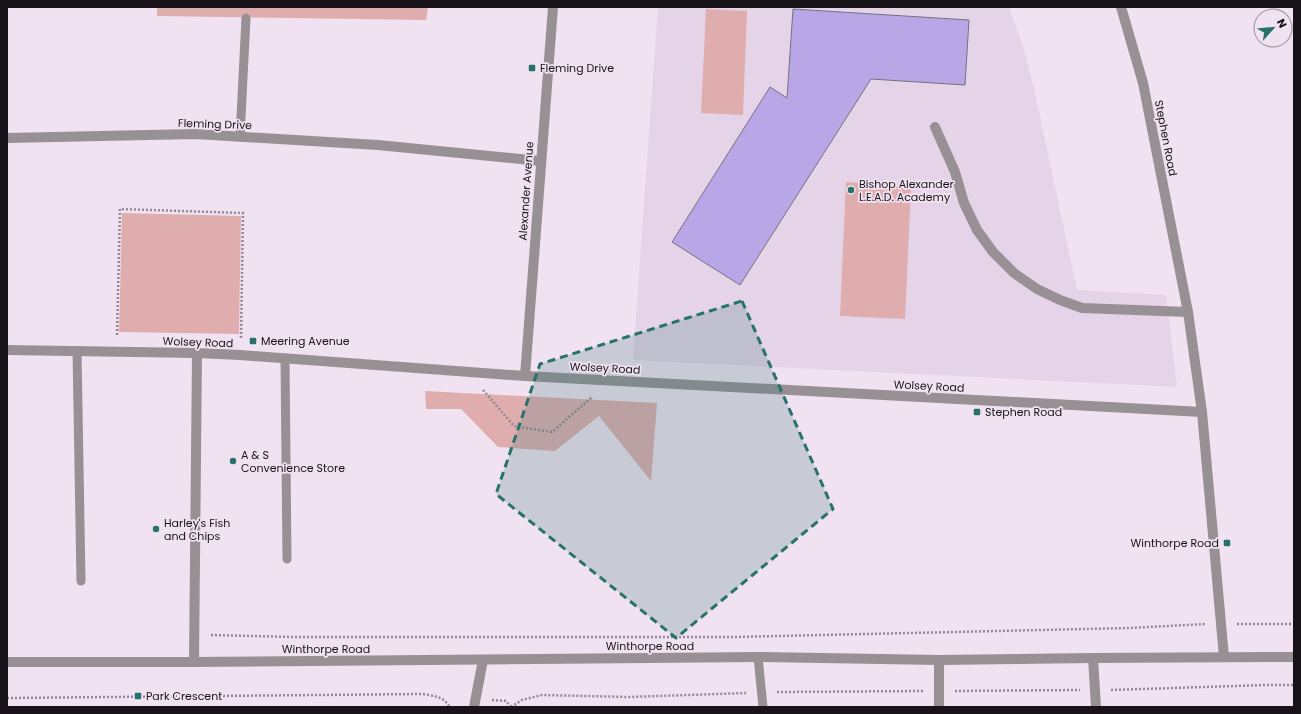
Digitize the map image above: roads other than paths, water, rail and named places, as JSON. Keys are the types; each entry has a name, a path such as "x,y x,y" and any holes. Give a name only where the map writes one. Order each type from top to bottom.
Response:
{"street":[{"name":"Alexander Avenue","path":"525,376 540,161 553,7"},
{"name":"Stephen Road","path":"1121,7 1143,83 1188,312 1202,412 1224,657"},
{"path":"935,127 955,172 964,203 977,230 993,252 1014,273 1037,289 1082,308 1188,312"},
{"name":"Fleming Drive","path":"7,138 196,134 378,145 540,161"},
{"name":"Wolsey Road","path":"7,350 197,353 525,376 1202,412"},
{"path":"194,662 197,353"},
{"name":"Winthorpe Road","path":"7,662 758,658 939,660 1294,656"},
{"path":"1093,658 1096,707"},
{"path":"474,707 483,660"},
{"path":"939,660 939,707"}],"lane":[{"path":"240,137 246,18"},
{"path":"77,351 81,581"},
{"path":"285,359 287,558"},
{"path":"758,658 763,707"}],"place":[{"name":"Fleming Drive","path":"532,68"},
{"name":"Bishop Alexander L.E.A.D. Academy","path":"851,190"},
{"name":"Meering Avenue","path":"253,341"},
{"name":"Stephen Road","path":"977,412"},
{"name":"A & S Convenience Store","path":"233,461"},
{"name":"Harley's Fish and Chips","path":"156,529"},
{"name":"Winthorpe Road","path":"1227,543"},
{"name":"Park Crescent","path":"138,696"}]}
